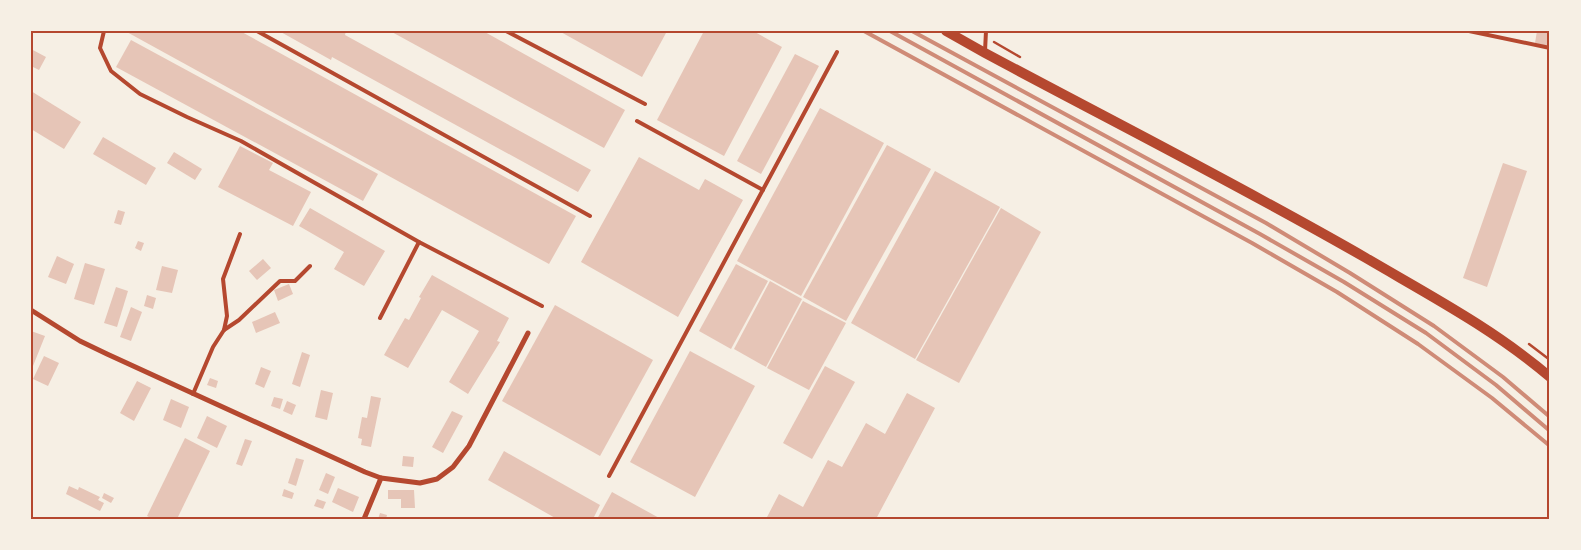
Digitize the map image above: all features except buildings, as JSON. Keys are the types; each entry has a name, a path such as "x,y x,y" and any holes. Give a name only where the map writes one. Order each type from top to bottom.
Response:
{"main road":[{"path":"946,31 985,54 1303,222 1471,319 1509,344 1550,378"}],"street":[{"path":"31,310 80,341 332,458 381,478 420,483 437,479 453,468 469,446 528,332"},
{"path":"364,519 381,478"}],"lane":[{"path":"104,31 100,48 111,71 140,94 241,141 419,242 542,306"},
{"path":"257,31 590,216"},
{"path":"506,31 645,104"},
{"path":"985,54 986,31"},
{"path":"1469,31 1550,48"},
{"path":"609,476 838,52"},
{"path":"637,121 763,190"},
{"path":"193,394 213,347 224,330 227,316 223,279 240,234"},
{"path":"380,318 419,242"},
{"path":"224,330 239,320 280,281 294,281 310,266"}],"railway":[{"path":"864,31 1252,243 1337,292 1418,344 1492,398 1550,446"},
{"path":"890,31 1344,282 1426,333 1496,385 1550,431"},
{"path":"912,31 1266,223 1350,273 1434,326 1503,377 1550,417"}]}
